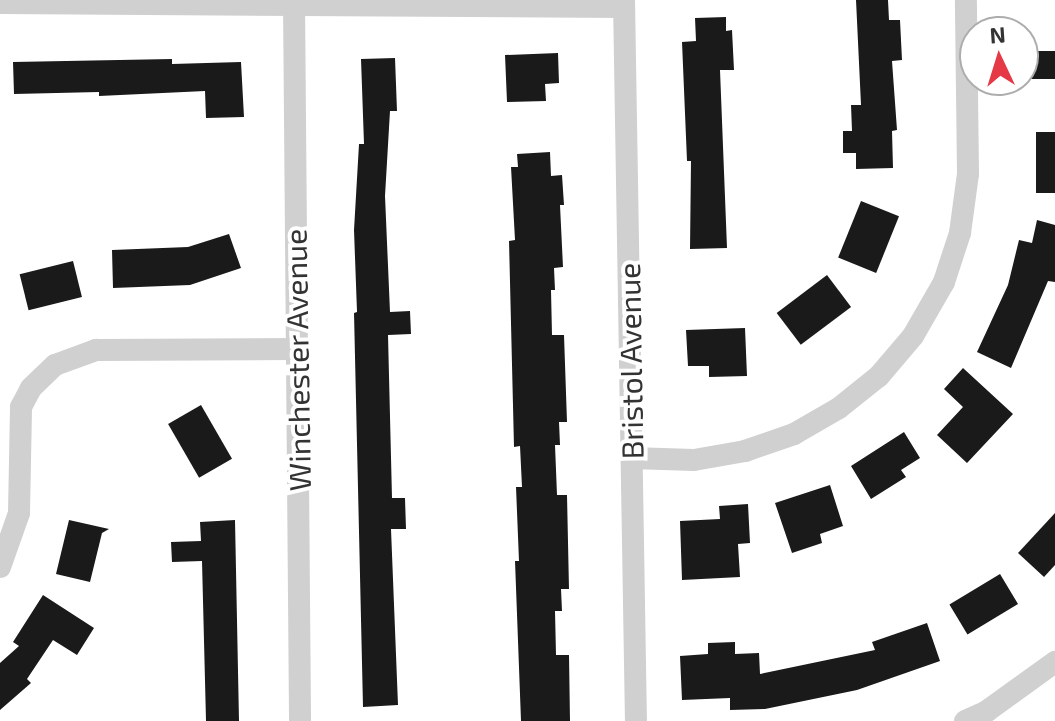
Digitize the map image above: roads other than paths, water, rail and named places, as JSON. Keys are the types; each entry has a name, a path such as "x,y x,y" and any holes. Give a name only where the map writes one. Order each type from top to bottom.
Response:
{"street":[{"path":"631,458 694,460 745,451 794,434 839,408 879,376 913,336 944,282 960,233 968,174 966,0"},
{"name":"Winchester Avenue","path":"294,2 300,721"},
{"path":"0,3 624,3"},
{"name":"Bristol Avenue","path":"624,3 636,721"},
{"path":"0,567 19,513 21,407 31,388 55,365 96,350 297,349"},
{"path":"965,721 987,711 1055,662"}]}
